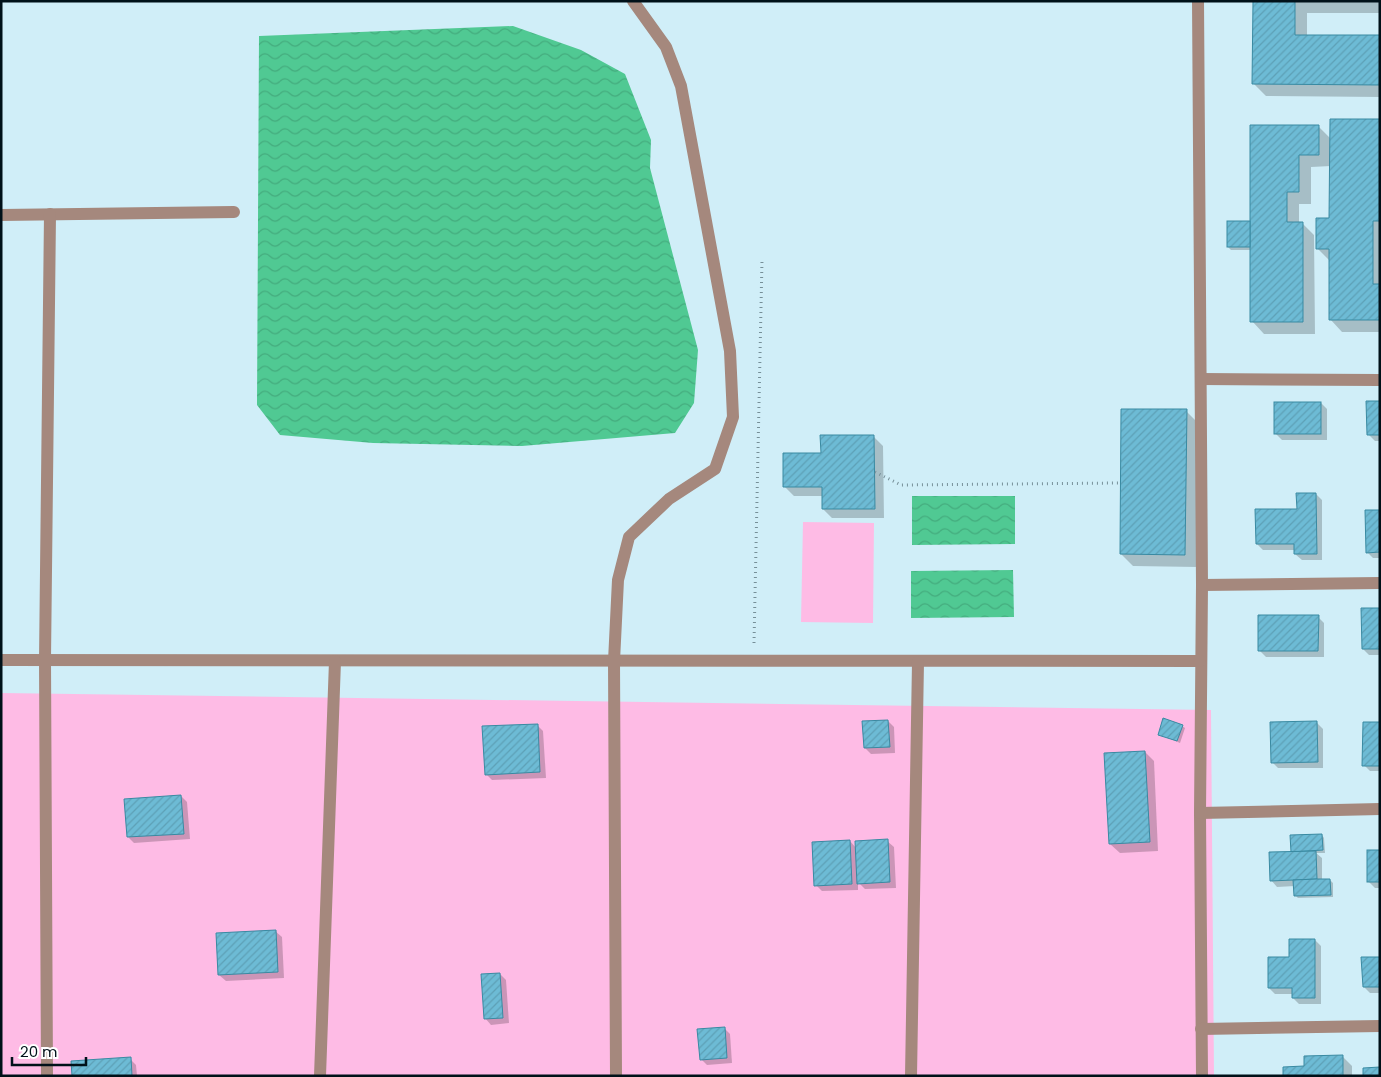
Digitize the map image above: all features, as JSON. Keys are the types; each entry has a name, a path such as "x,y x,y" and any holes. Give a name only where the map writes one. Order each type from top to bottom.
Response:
{"street":[{"path":"616,1076 614,661 618,580 629,537 669,499 715,469 733,417 730,351 681,86 666,47 633,1"},
{"path":"1198,1 1202,585 1200,661 1202,1076"},
{"path":"1,214 234,212"},
{"path":"46,1076 46,660 50,214"},
{"path":"1201,379 1380,380"},
{"path":"1202,585 1380,583"},
{"path":"1,660 1200,661"},
{"path":"320,1076 335,661"},
{"path":"911,1076 918,662"},
{"path":"1200,813 1380,809"},
{"path":"1201,1029 1380,1026"}],"path":[{"path":"754,662 762,260"},
{"path":"875,472 900,485 1120,483"}],"shaded area":[{"path":"803,522 874,523 873,623 801,622"},
{"path":"1,693 1211,710 1214,1076 1,1076"}],"water":[{"path":"513,26 581,50 625,74 651,140 650,168 698,350 694,403 675,433 522,446 373,443 280,435 257,405 259,36"},
{"path":"912,496 1015,496 1015,544 912,545"},
{"path":"1013,570 1014,617 911,618 911,571"}],"building":[{"path":"1253,1 1295,1 1295,35 1380,35 1380,85 1252,84"},
{"path":"1330,119 1380,119 1380,221 1373,221 1373,284 1380,284 1380,320 1329,320 1329,249 1316,249 1316,218 1329,218"},
{"path":"1250,125 1319,125 1319,155 1299,155 1299,192 1287,192 1287,222 1303,222 1303,322 1250,322"},
{"path":"1227,221 1250,221 1250,247 1227,247"},
{"path":"1366,401 1380,401 1380,435 1367,435"},
{"path":"1274,402 1321,402 1321,434 1274,434"},
{"path":"1121,409 1187,409 1185,555 1120,554"},
{"path":"820,435 874,435 875,509 822,509 822,487 783,487 783,453 821,453"},
{"path":"1296,493 1316,493 1317,554 1294,554 1294,544 1256,544 1255,509 1297,509"},
{"path":"1365,510 1380,510 1380,552 1366,553"},
{"path":"1361,608 1380,608 1380,649 1362,649"},
{"path":"1258,615 1319,615 1318,651 1258,651"},
{"path":"1163,718 1183,725 1177,741 1158,735"},
{"path":"888,720 890,747 864,748 862,721"},
{"path":"1317,721 1318,762 1271,763 1270,722"},
{"path":"1363,722 1380,722 1380,766 1362,766"},
{"path":"538,724 540,772 485,775 482,726"},
{"path":"1145,751 1150,842 1109,844 1104,753"},
{"path":"181,795 184,834 127,837 124,799"},
{"path":"1322,834 1323,850 1291,852 1290,835"},
{"path":"888,839 890,882 857,884 855,841"},
{"path":"850,840 852,884 814,886 812,842"},
{"path":"1367,850 1380,850 1380,882 1367,882"},
{"path":"1316,851 1317,879 1270,881 1269,852"},
{"path":"1330,879 1331,895 1294,896 1293,880"},
{"path":"276,930 278,972 218,975 216,933"},
{"path":"1289,939 1315,939 1315,998 1292,998 1292,988 1268,988 1268,957 1289,957"},
{"path":"1361,957 1380,957 1380,987 1363,987"},
{"path":"500,973 503,1018 484,1019 481,974"},
{"path":"725,1027 727,1058 700,1060 697,1029"},
{"path":"1343,1055 1343,1076 1283,1076 1283,1067 1304,1066 1304,1056"},
{"path":"131,1057 132,1076 72,1076 71,1061"},
{"path":"1380,1067 1380,1076 1363,1076 1363,1068"}]}
